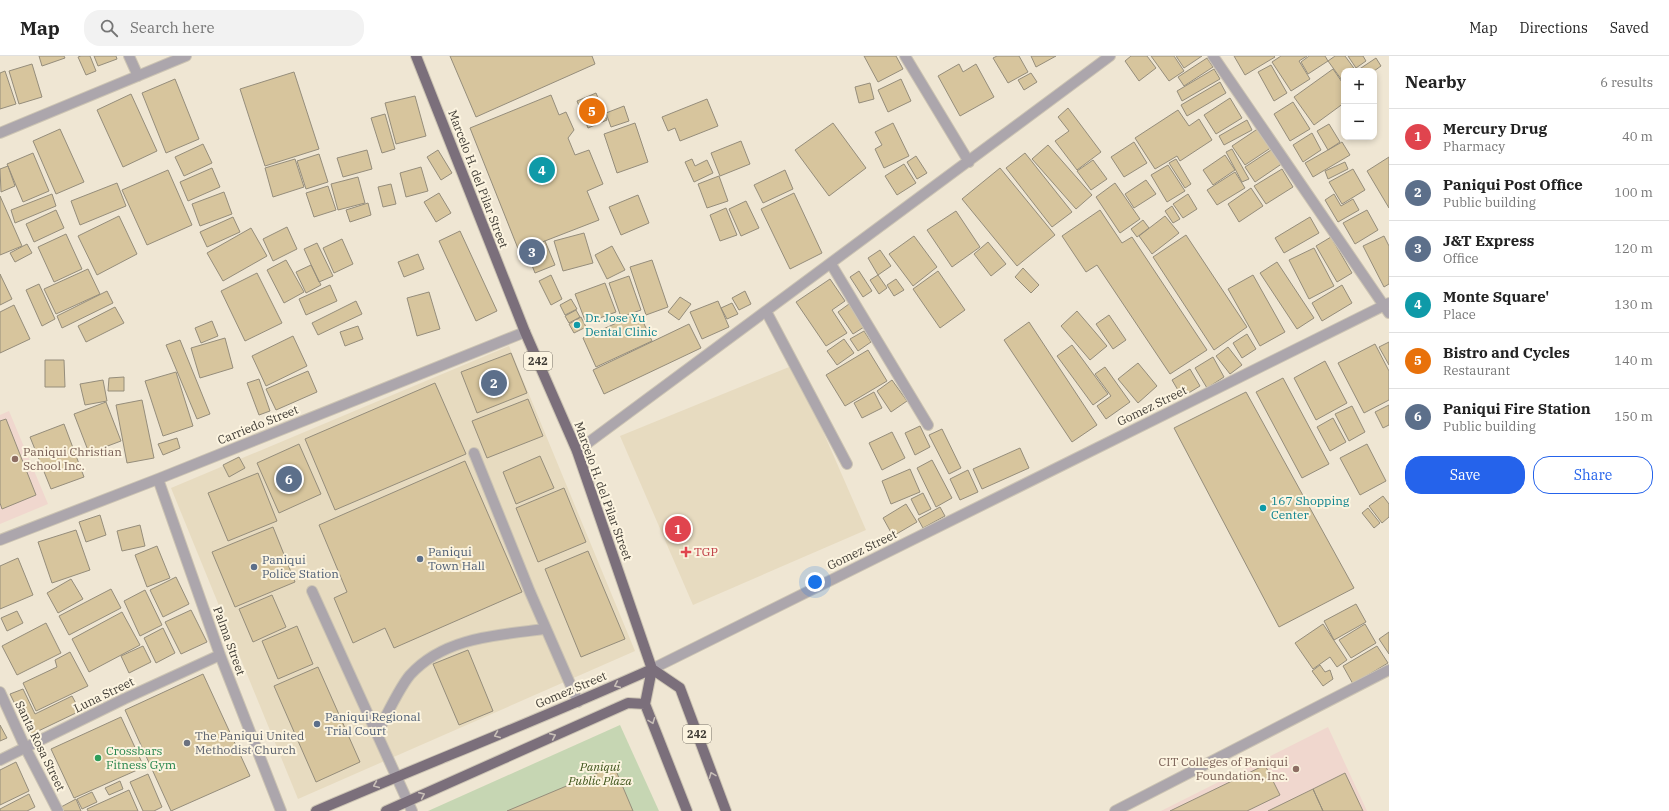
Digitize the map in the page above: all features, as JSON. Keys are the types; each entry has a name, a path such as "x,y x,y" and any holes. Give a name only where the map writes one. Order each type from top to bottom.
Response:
{"main road":[{"name":"Marcelo H. del Pilar Street","path":"416,56 525,332 577,450 652,670"},
{"name":"Gomez Street","path":"316,811 396,776 578,702 652,670"},
{"path":"652,670 645,704 687,811"},
{"name":"242","path":"652,670 680,688 726,811"},
{"path":"386,811 410,806 628,703 645,704"}],"street":[{"path":"129,56 138,76"},
{"path":"0,133 186,56"},
{"path":"905,56 969,162"},
{"path":"577,450 969,162 1110,56"},
{"path":"1213,56 1388,307"},
{"path":"831,264 928,425"},
{"name":"Gomez Street","path":"652,670 1388,307"},
{"path":"766,311 847,464"},
{"name":"Carriedo Street","path":"0,540 158,479 525,332"},
{"path":"474,453 545,629 578,702"},
{"name":"Palma Street","path":"158,479 220,655 281,811"},
{"path":"312,591 410,806"},
{"path":"376,734 409,676 430,658 461,643 486,637 545,629"},
{"name":"Luna Street","path":"0,760 124,699 220,655"},
{"path":"1115,811 1389,670"},
{"name":"Santa Rosa Street","path":"0,692 25,747 58,811"}],"shaded area":[{"path":"509,346 635,651 298,799 171,488"},
{"path":"794,365 866,530 693,605 620,436"},
{"name":"Paniqui Christian School Inc.","path":"9,411 48,504 0,524 0,415"},
{"name":"CIT Colleges of Paniqui Foundation, Inc.","path":"1328,727 1367,811 1161,811"}],"green space":[{"name":"Paniqui Public Plaza","path":"620,725 659,811 428,811"}],"building":[{"path":"39,56 64,56 65,58 42,66"},
{"path":"90,56 96,71 86,75 78,57"},
{"path":"94,56 116,56 117,59 98,66"},
{"path":"450,56 592,56 595,64 476,117"},
{"path":"864,56 896,56 903,69 878,82"},
{"path":"997,56 1019,56 1028,72 1008,83 993,58"},
{"path":"1031,56 1056,56 1036,67"},
{"path":"1131,56 1147,56 1156,68 1139,81 1125,61"},
{"path":"1151,56 1174,56 1184,71 1169,81"},
{"path":"1176,56 1202,56 1184,68"},
{"path":"1234,56 1274,56 1275,57 1245,75"},
{"path":"1281,56 1307,56 1299,61 1310,79 1291,91 1272,62"},
{"path":"1309,56 1325,56 1328,61 1308,74 1301,62"},
{"path":"1335,56 1345,56 1354,68 1341,68 1341,79 1328,61"},
{"path":"1348,56 1363,56 1366,61 1356,68"},
{"path":"1207,58 1213,67 1184,86 1178,77"},
{"path":"1376,58 1381,66 1377,69 1361,68"},
{"path":"32,64 42,97 19,104 9,71"},
{"path":"959,64 963,72 976,64 994,97 960,116 938,76"},
{"path":"1271,65 1287,93 1274,101 1258,72"},
{"path":"1214,69 1220,79 1182,101 1177,91"},
{"path":"1333,69 1341,81 1341,105 1314,125 1294,97"},
{"path":"5,71 16,104 0,109 0,73"},
{"path":"294,72 319,149 265,166 240,89"},
{"path":"1031,73 1037,82 1024,90 1018,80"},
{"path":"175,79 199,139 166,153 142,93"},
{"path":"901,79 911,101 888,112 878,90"},
{"path":"1220,82 1226,93 1187,116 1181,105"},
{"path":"870,83 874,99 859,103 855,87"},
{"path":"596,93 607,120 588,128 577,101"},
{"path":"131,94 157,151 123,167 97,110"},
{"path":"551,95 559,115 566,112 574,130 568,138 575,155 589,150 603,184 587,191 599,220 519,251 470,128"},
{"path":"415,96 426,136 396,144 385,103"},
{"path":"1230,98 1242,118 1216,134 1204,115"},
{"path":"707,99 718,126 680,141 675,128 668,131 662,117"},
{"path":"1293,102 1310,129 1290,141 1274,114"},
{"path":"624,106 629,121 611,127 606,113"},
{"path":"1068,108 1101,152 1077,170 1055,141 1069,131 1058,117"},
{"path":"1178,110 1189,126 1199,119 1212,140 1180,161 1177,156 1155,169 1135,138"},
{"path":"385,114 395,149 382,153 371,118"},
{"path":"1247,120 1252,130 1224,145 1219,136"},
{"path":"635,123 648,162 617,173 604,134"},
{"path":"833,123 866,168 829,196 795,150"},
{"path":"893,123 909,156 884,168 875,149 882,145 875,132"},
{"path":"1329,124 1340,142 1328,150 1317,131"},
{"path":"1259,128 1272,147 1245,165 1232,146"},
{"path":"60,129 84,182 56,194 33,141"},
{"path":"1312,133 1321,150 1303,162 1293,145"},
{"path":"741,141 750,164 720,176 711,153"},
{"path":"1134,142 1147,163 1124,177 1111,157"},
{"path":"1342,142 1350,155 1313,177 1305,163"},
{"path":"203,144 212,163 184,176 175,157"},
{"path":"1048,145 1092,195 1076,209 1032,159"},
{"path":"1274,148 1283,163 1255,182 1245,167"},
{"path":"1232,149 1249,179 1242,182 1226,152"},
{"path":"367,150 372,169 343,177 337,158"},
{"path":"438,150 452,173 441,180 427,157"},
{"path":"33,153 49,191 23,202 7,164"},
{"path":"1025,153 1072,212 1052,227 1006,168"},
{"path":"319,154 328,182 306,189 297,161"},
{"path":"1225,155 1235,170 1213,185 1203,170"},
{"path":"916,156 927,173 917,179 907,162"},
{"path":"1389,157 1389,208 1367,171"},
{"path":"295,159 304,187 273,197 265,168"},
{"path":"692,159 695,166 707,160 713,173 694,182 685,162"},
{"path":"1176,159 1191,184 1185,188 1169,163"},
{"path":"1093,160 1107,179 1091,190 1077,171"},
{"path":"1345,162 1348,169 1328,179 1325,171"},
{"path":"904,164 916,183 897,195 885,176"},
{"path":"1168,165 1185,191 1167,202 1151,175"},
{"path":"8,166 15,186 1,192 0,169"},
{"path":"421,167 428,191 406,197 400,173"},
{"path":"212,168 220,187 188,201 180,182"},
{"path":"1000,168 1055,235 1017,266 962,199"},
{"path":"1282,169 1293,187 1266,204 1254,186"},
{"path":"1353,169 1365,190 1342,204 1329,182"},
{"path":"168,170 192,225 147,245 122,190"},
{"path":"785,170 793,189 763,203 754,185"},
{"path":"1235,172 1245,188 1217,205 1207,190"},
{"path":"719,176 728,201 707,208 698,184"},
{"path":"358,177 365,203 338,210 331,184"},
{"path":"1146,180 1156,194 1134,208 1125,194"},
{"path":"117,183 126,206 80,225 71,201"},
{"path":"1115,183 1140,219 1120,233 1096,197"},
{"path":"391,184 396,204 383,207 378,187"},
{"path":"328,186 336,210 314,217 306,193"},
{"path":"1251,188 1263,206 1239,222 1228,204"},
{"path":"224,192 232,214 200,226 192,204"},
{"path":"439,193 451,213 436,222 424,202"},
{"path":"794,193 822,253 790,269 761,209"},
{"path":"52,194 56,206 15,223 11,210"},
{"path":"1188,194 1197,209 1183,218 1173,204"},
{"path":"1334,194 1341,206 1353,199 1359,210 1338,222 1325,200"},
{"path":"638,195 649,223 621,235 609,207"},
{"path":"0,196 22,246 0,255"},
{"path":"746,201 759,228 741,236 729,209"},
{"path":"368,203 371,215 350,222 346,210"},
{"path":"1172,206 1180,219 1173,223 1165,211"},
{"path":"726,208 737,235 720,241 710,215"},
{"path":"56,210 64,228 34,242 26,224"},
{"path":"1100,210 1122,243 1132,237 1207,350 1170,374 1097,265 1086,272 1062,236"},
{"path":"1367,210 1378,230 1355,244 1343,223"},
{"path":"956,211 980,247 952,267 927,230"},
{"path":"119,216 137,254 97,275 78,236"},
{"path":"1165,216 1179,233 1152,254 1139,236"},
{"path":"233,217 240,232 207,247 200,232"},
{"path":"1310,217 1319,233 1284,253 1275,238"},
{"path":"1143,220 1149,228 1137,237 1131,229"},
{"path":"287,227 297,249 273,261 263,239"},
{"path":"251,228 267,256 223,281 207,253"},
{"path":"460,231 497,311 476,321 439,241"},
{"path":"584,233 593,263 563,271 554,241"},
{"path":"66,234 82,269 54,282 38,247"},
{"path":"1186,235 1247,327 1214,350 1153,257"},
{"path":"914,236 937,267 913,286 889,254"},
{"path":"1384,236 1389,246 1389,284 1384,287 1363,246"},
{"path":"1331,237 1352,273 1337,282 1316,246"},
{"path":"342,239 353,264 334,273 323,248"},
{"path":"545,241 555,265 535,273 526,250"},
{"path":"988,242 1006,264 991,276 974,254"},
{"path":"317,243 333,276 319,282 304,249"},
{"path":"27,244 32,253 15,262 10,253"},
{"path":"612,246 625,270 607,279 595,255"},
{"path":"1314,248 1334,286 1309,299 1289,260"},
{"path":"880,250 891,266 878,275 868,258"},
{"path":"418,254 424,269 404,277 398,262"},
{"path":"286,260 304,292 284,303 267,270"},
{"path":"652,260 668,307 646,315 630,267"},
{"path":"1277,262 1314,318 1297,329 1260,273"},
{"path":"311,265 321,285 306,293 296,272"},
{"path":"1023,268 1039,285 1031,293 1015,277"},
{"path":"88,269 100,294 56,314 44,289"},
{"path":"859,271 872,291 863,297 850,277"},
{"path":"938,271 965,310 940,328 913,289"},
{"path":"257,273 282,323 245,341 221,291"},
{"path":"0,274 12,299 0,305"},
{"path":"551,275 562,299 551,305 539,281"},
{"path":"878,275 887,288 879,294 870,280"},
{"path":"1253,275 1285,332 1260,346 1228,289"},
{"path":"629,276 641,310 621,317 609,283"},
{"path":"830,279 845,301 832,310 847,333 826,346 796,302"},
{"path":"896,279 904,290 894,296 887,285"},
{"path":"605,283 616,312 586,323 575,294"},
{"path":"39,284 55,319 42,326 26,290"},
{"path":"330,285 337,301 306,315 299,299"},
{"path":"1342,285 1352,303 1322,321 1312,303"},
{"path":"107,291 113,303 62,328 57,316"},
{"path":"745,291 751,304 739,310 732,298"},
{"path":"429,292 440,329 417,336 407,298"},
{"path":"680,297 691,304 679,320 668,312"},
{"path":"571,299 577,309 565,315 560,305"},
{"path":"356,301 362,314 318,335 312,323"},
{"path":"718,301 729,327 702,339 690,312"},
{"path":"732,303 738,314 727,319 721,308"},
{"path":"849,304 864,327 853,334 838,312"},
{"path":"14,305 30,339 0,353 0,312"},
{"path":"115,307 124,323 86,342 78,326"},
{"path":"576,310 580,317 569,323 565,316"},
{"path":"1077,311 1107,346 1090,360 1061,326"},
{"path":"639,313 652,341 596,367 583,338"},
{"path":"1109,315 1126,340 1113,349 1096,324"},
{"name":"Dr. Jose Yu Dental Clinic","path":"581,317 586,327 574,333 569,324"},
{"path":"212,321 218,336 201,343 195,328"},
{"path":"1029,322 1097,425 1072,442 1004,340"},
{"path":"689,324 701,348 604,394 593,370"},
{"path":"358,326 363,339 345,346 340,332"},
{"path":"864,331 871,342 858,351 850,339"},
{"path":"1247,334 1256,349 1242,358 1233,343"},
{"path":"293,336 307,366 266,386 252,356"},
{"path":"225,338 233,368 200,378 191,348"},
{"path":"844,339 854,353 837,365 827,351"},
{"path":"180,340 210,414 197,419 166,345"},
{"path":"1389,342 1389,365 1379,347"},
{"path":"1375,344 1389,371 1389,400 1364,413 1338,363"},
{"path":"1072,345 1108,394 1093,405 1057,356"},
{"path":"1228,347 1242,365 1230,374 1216,356"},
{"path":"868,350 887,381 845,406 826,375"},
{"path":"511,353 527,393 477,413 461,372"},
{"path":"1213,357 1224,377 1207,388 1195,368"},
{"path":"45,360 64,360 65,387 45,387"},
{"path":"1325,361 1347,403 1316,420 1294,378"},
{"path":"1138,363 1157,386 1138,403 1118,379"},
{"path":"1105,367 1130,402 1106,419 1097,406 1111,396 1095,374"},
{"path":"1190,369 1200,386 1182,397 1172,380"},
{"path":"308,371 317,392 276,410 266,389"},
{"path":"176,372 193,426 163,436 145,381"},
{"path":"124,377 124,391 108,391 109,378"},
{"path":"1283,378 1329,464 1302,478 1256,392"},
{"path":"259,379 270,411 259,415 247,383"},
{"path":"103,380 107,401 85,405 80,384"},
{"path":"892,380 907,401 891,412 877,391"},
{"path":"435,383 466,454 335,510 305,439"},
{"path":"874,392 882,408 862,418 854,403"},
{"name":"167 Shopping Center","path":"1246,392 1354,588 1279,627 1174,428"},
{"path":"528,399 543,436 487,458 472,421"},
{"path":"142,400 154,458 127,463 116,405"},
{"path":"106,402 121,441 89,453 74,414"},
{"path":"1389,405 1389,425 1383,428 1375,412"},
{"path":"1352,406 1365,432 1349,441 1335,414"},
{"path":"1333,418 1346,442 1330,451 1317,427"},
{"path":"6,419 36,495 2,509 0,503 0,421"},
{"path":"64,424 84,477 51,489 30,437"},
{"path":"920,426 930,447 915,455 905,433"},
{"path":"942,429 961,468 949,474 929,435"},
{"path":"892,432 905,458 882,470 869,443"},
{"path":"177,438 180,448 163,455 158,444"},
{"path":"299,444 321,494 279,513 257,463"},
{"path":"1367,444 1386,481 1360,495 1340,458"},
{"path":"1020,448 1029,468 982,489 973,469"},
{"path":"540,456 554,488 516,504 503,472"},
{"path":"239,457 245,468 229,477 223,465"},
{"path":"932,460 952,498 936,507 917,468"},
{"name":"Paniqui Town Hall","path":"465,461 522,592 394,648 385,628 353,643 334,598 347,592 319,525"},
{"path":"910,469 920,492 891,504 882,481"},
{"path":"968,470 978,492 960,500 950,479"},
{"path":"258,473 277,521 228,541 208,493"},
{"path":"564,488 586,542 538,562 516,508"},
{"path":"923,493 931,509 919,515 911,499"},
{"path":"1383,496 1389,504 1389,517 1382,523 1369,506"},
{"path":"906,504 917,522 893,536 883,518"},
{"path":"940,507 945,516 923,528 918,519"},
{"path":"1368,508 1380,523 1374,528 1362,513"},
{"path":"100,515 106,535 86,542 79,522"},
{"path":"140,525 145,546 122,551 117,531"},
{"name":"Paniqui Police Station","path":"273,527 295,582 235,607 212,552"},
{"path":"76,530 90,570 52,583 38,542"},
{"path":"157,546 170,578 147,587 135,555"},
{"path":"588,551 625,639 581,657 545,569"},
{"path":"18,558 33,595 0,609 0,566"},
{"path":"176,577 189,604 163,617 150,590"},
{"path":"71,579 83,599 58,613 47,593"},
{"path":"111,589 121,608 69,635 59,616"},
{"path":"145,590 162,625 140,636 124,601"},
{"path":"272,595 286,627 253,642 239,609"},
{"path":"1356,604 1366,622 1334,640 1324,621"},
{"path":"191,610 207,642 181,654 165,622"},
{"path":"17,611 23,623 7,631 1,618"},
{"path":"122,612 140,645 89,672 72,639"},
{"path":"46,623 61,653 17,675 2,646"},
{"path":"1323,624 1347,660 1337,667 1330,657 1313,669 1295,643"},
{"path":"1365,624 1376,643 1351,658 1339,640"},
{"path":"297,626 313,664 278,679 262,641"},
{"path":"163,628 175,653 156,663 144,638"},
{"path":"1389,632 1389,654 1379,639"},
{"path":"143,646 151,662 129,673 121,656"},
{"path":"1377,646 1388,663 1353,684 1343,666"},
{"path":"468,650 493,711 459,725 433,664"},
{"path":"70,652 88,686 36,711 23,683 57,667 55,660"},
{"path":"1320,665 1325,672 1330,670 1333,679 1323,686 1312,671"},
{"name":"Paniqui Regional Trial Court","path":"318,667 360,762 316,782 274,686"},
{"name":"The Paniqui United Methodist Church","path":"203,674 250,776 171,811 125,710"},
{"path":"23,689 35,714 72,696 80,711 30,735 10,694"},
{"name":"Crossbars Fitness Gym","path":"121,717 144,767 74,798 51,749"},
{"path":"0,725 7,738 0,741"},
{"path":"16,762 29,791 0,805 0,770"},
{"path":"1265,765 1280,795 1247,811 1170,811"},
{"path":"614,766 633,811 507,811"},
{"path":"1345,773 1363,811 1323,811 1313,789"},
{"path":"148,774 162,807 154,811 143,811 130,782"},
{"path":"120,781 123,789 109,795 105,788"},
{"path":"1313,789 1323,811 1268,811"},
{"path":"129,790 138,811 88,811 87,809"},
{"path":"92,792 97,802 82,809 77,799"},
{"path":"29,794 35,807 27,811 0,811 0,809"},
{"path":"76,799 81,811 63,811 61,807"}],"place":[{"name":"Bistro and Cycles","path":"592,111"},
{"name":"Monte Square'","path":"542,170"},
{"name":"J&T Express","path":"532,252"},
{"name":"Dr. Jose Yu Dental Clinic","path":"577,325"},
{"name":"Paniqui Post Office","path":"494,383"},
{"name":"Paniqui Christian School Inc.","path":"15,459"},
{"name":"Paniqui Fire Station","path":"289,479"},
{"name":"167 Shopping Center","path":"1263,508"},
{"name":"Mercury Drug","path":"678,529"},
{"name":"TGP","path":"686,552"},
{"name":"Paniqui Town Hall","path":"420,559"},
{"name":"Paniqui Police Station","path":"254,567"},
{"name":"Paniqui Regional Trial Court","path":"317,724"},
{"name":"The Paniqui United Methodist Church","path":"187,743"},
{"name":"Crossbars Fitness Gym","path":"98,758"},
{"name":"CIT Colleges of Paniqui Foundation, Inc.","path":"1296,769"}]}
